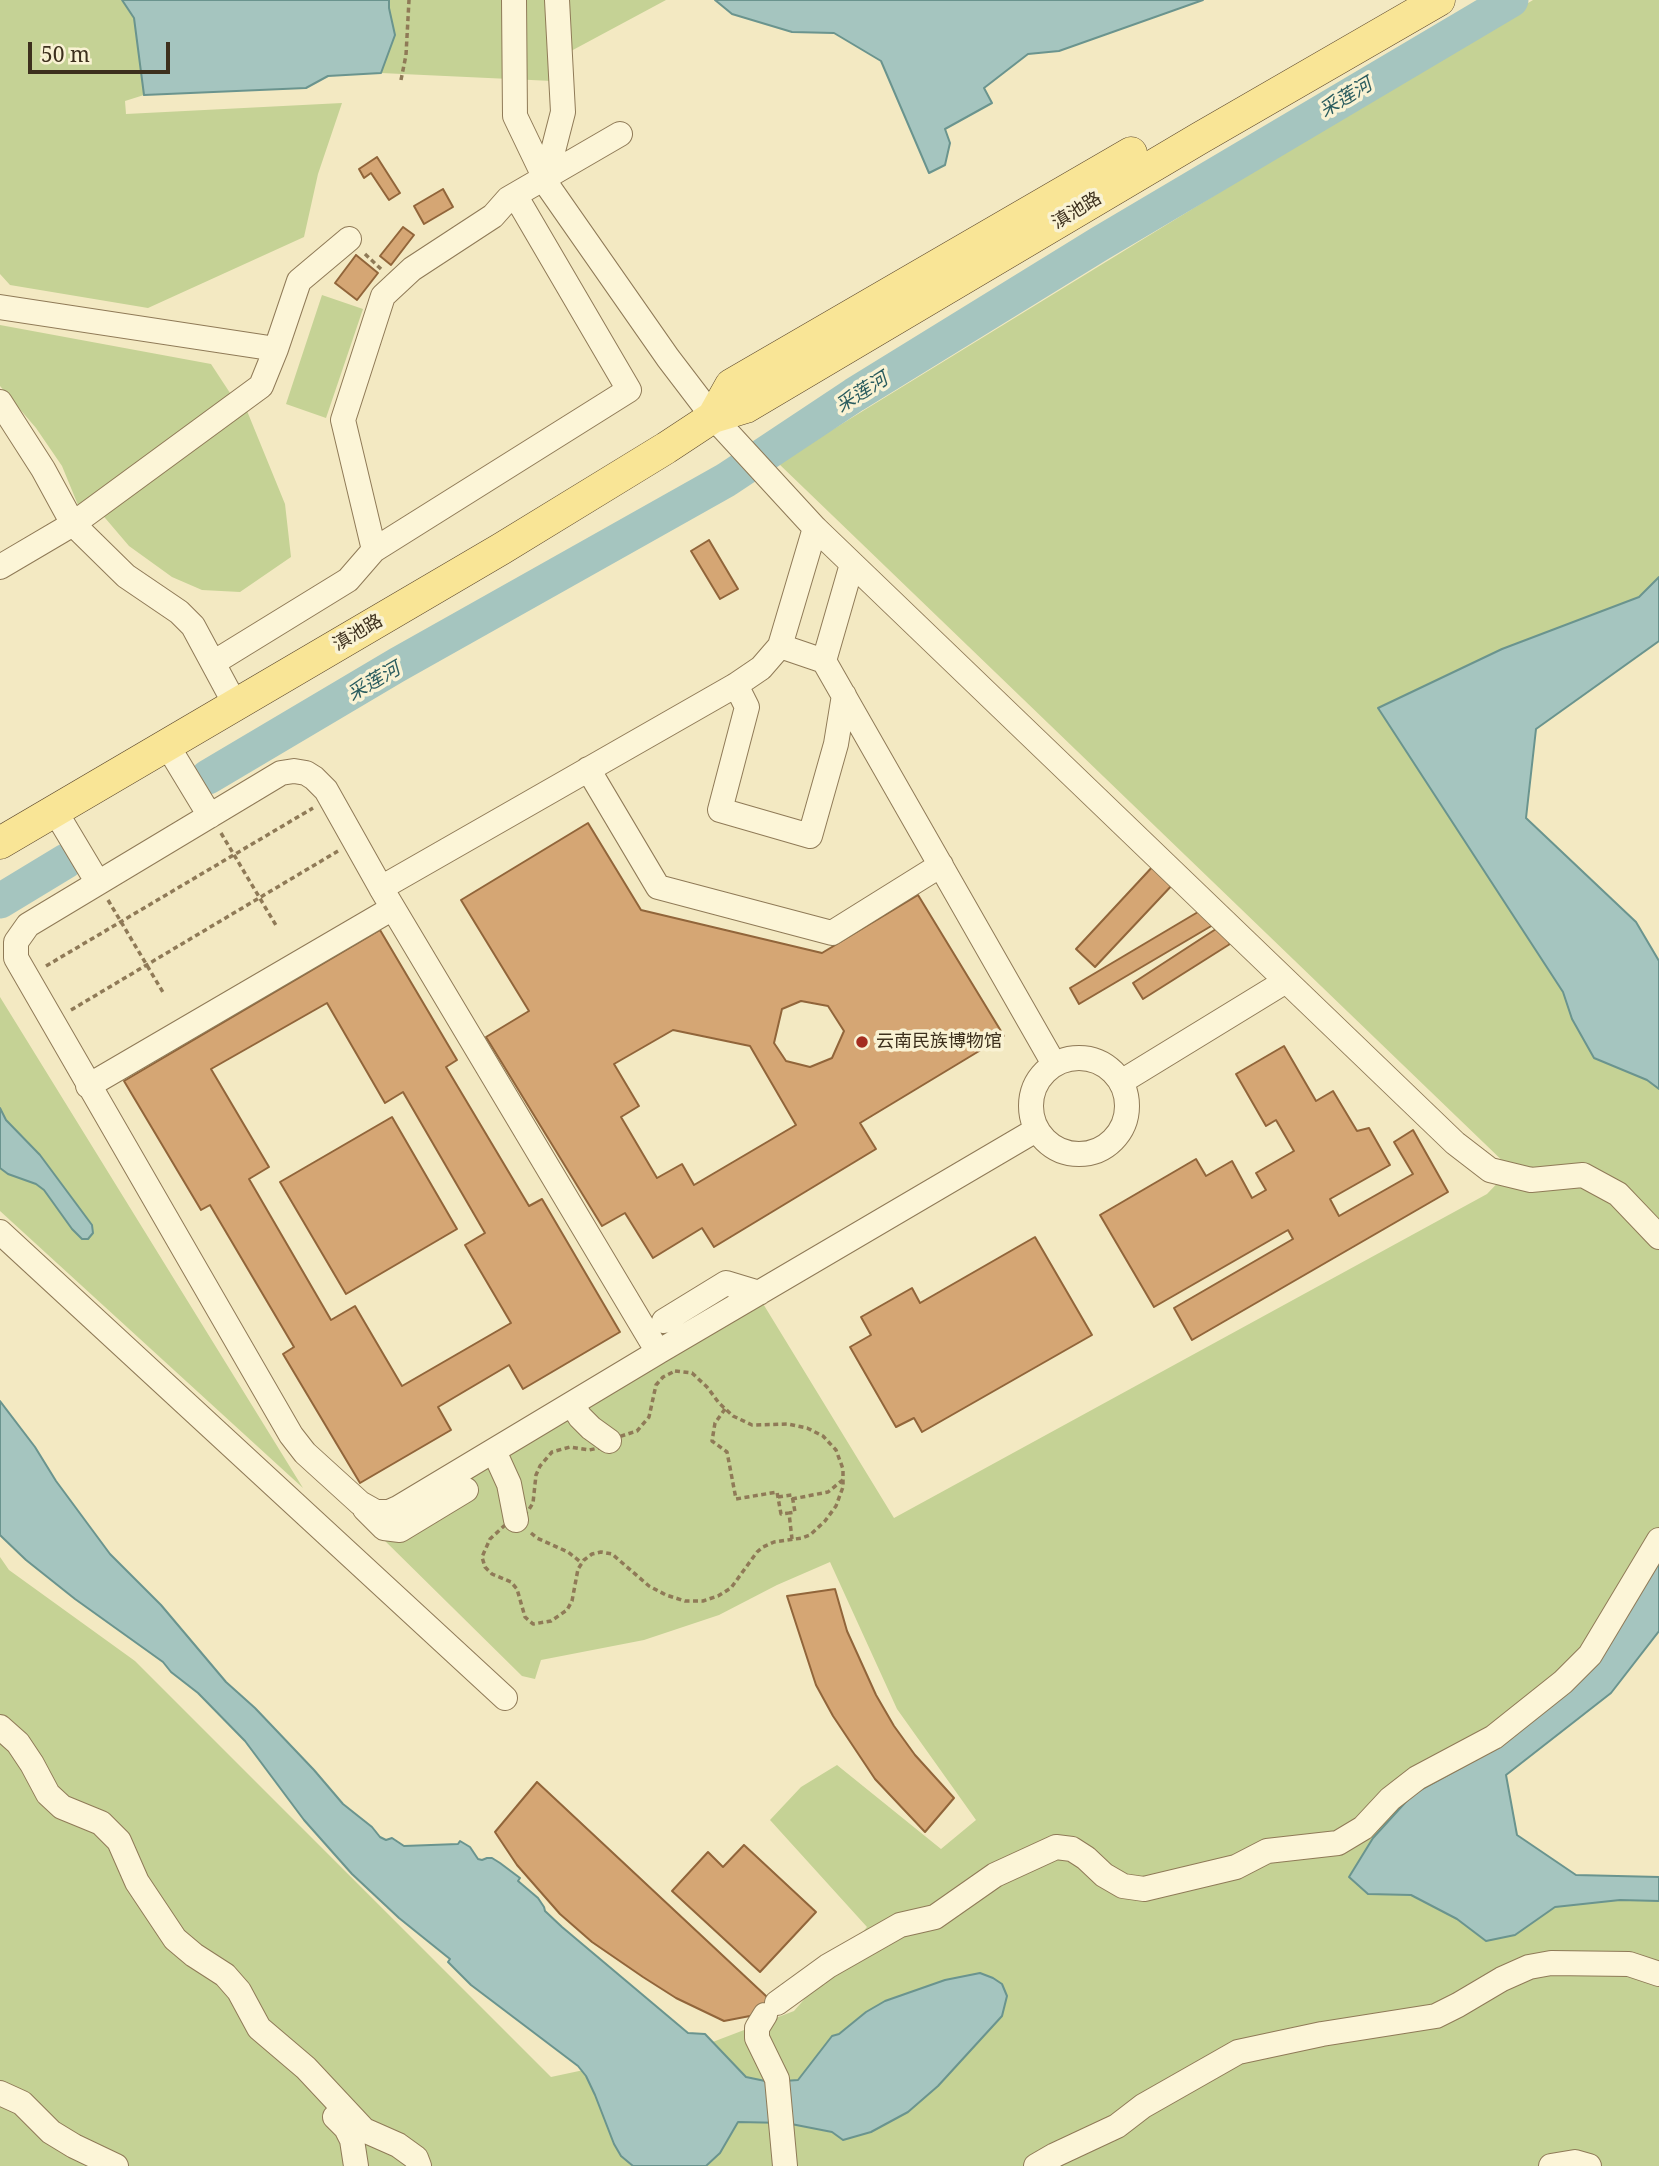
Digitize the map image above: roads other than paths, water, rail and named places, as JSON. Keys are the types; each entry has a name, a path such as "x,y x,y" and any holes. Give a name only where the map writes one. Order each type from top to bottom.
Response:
{"main road":[{"name":"滇池路","path":"713,417 731,385 1396,0"},
{"name":"滇池路","path":"0,843 501,550 713,417 746,407 1439,0"}],"street":[{"path":"514,0 515,116 550,189 668,358 713,417 815,528 1455,1143 1490,1170 1531,1181 1583,1175 1618,1194 1659,1237"},
{"path":"546,178 563,112 557,0"},
{"path":"374,550 344,420 383,296 412,269 493,216 508,199 620,134"},
{"path":"213,663 348,580 374,550 629,390 515,195"},
{"path":"0,567 73,524 261,386 299,281 349,239"},
{"path":"0,307 276,349"},
{"path":"0,402 43,469 73,524 127,576 179,612 193,626 235,704"},
{"path":"88,1086 588,769 761,668 780,646 815,528"},
{"path":"824,661 852,564"},
{"path":"780,646 824,661 1054,1064"},
{"path":"736,685 747,707 720,810 810,836 836,744 844,695"},
{"path":"167,744 210,816"},
{"path":"588,769 658,887 832,933 941,865"},
{"path":"466,1490 400,1530 384,1528 305,1453 291,1435 26,978 16,958 16,942 28,925 281,773 294,771 314,778 330,798 658,1352"},
{"path":"55,811 98,883"},
{"path":"1121,1082 1286,981"},
{"path":"1068,1058 1098,1062 1111,1070 1121,1082 1127,1098 1121,1131 1110,1143 1095,1152 1079,1155 1062,1152 1047,1143 1036,1130 1030,1101 1034,1086 1042,1073 1054,1064 1068,1058"},
{"path":"360,1503 376,1511 389,1512 398,1508 1036,1130"},
{"path":"0,1232 505,1698"},
{"path":"664,1321 726,1283 759,1293"},
{"path":"572,1404 591,1428 609,1441"},
{"path":"494,1451 509,1484 516,1520"},
{"path":"785,2166 777,2079 757,2038 757,2028 771,2009 828,1966 900,1925 935,1917 995,1875 1055,1847 1072,1849 1104,1875 1123,1886 1143,1889 1236,1867 1267,1851 1338,1843 1363,1828 1390,1799 1417,1777 1494,1737 1563,1682 1590,1655 1659,1540"},
{"path":"0,1727 18,1743 48,1794 62,1807 101,1823 119,1841 137,1881 175,1939 225,1975 239,1991 259,2028 306,2068 364,2130 398,2145 416,2158 419,2166"},
{"path":"1036,2166 1117,2126 1143,2106 1238,2052 1322,2034 1436,2016 1529,1967 1552,1963 1629,1964 1659,1974"},
{"path":"0,2093 22,2103 51,2132 116,2166"},
{"path":"329,2093 332,2114 346,2128 352,2140 356,2166"},
{"path":"1551,2166 1575,2162 1589,2166"}],"water":[{"path":"122,0 389,0 395,35 381,73 328,76 306,88 144,95 134,18"},
{"path":"715,0 1203,0 1059,51 1028,54 984,88 992,103 945,129 950,143 945,165 929,173 881,61 834,33 792,32 732,14"},
{"path":"1659,577 1659,641 1536,729 1526,818 1636,922 1659,961 1659,1089 1647,1080 1594,1058 1572,1019 1563,992 1378,708 1502,649 1639,597"},
{"path":"0,1108 6,1120 40,1155 92,1225 93,1233 88,1239 82,1239 72,1229 44,1190 0,1168"},
{"path":"0,1401 110,1554 161,1605 226,1682 255,1708 343,1804 386,1840 392,1838 404,1846 458,1844 460,1841 470,1847 478,1859 492,1858 500,1863 520,1878 518,1881 538,1898 545,1911 562,1927 688,2033 705,2034 746,2077 770,2082 798,2080 832,2036 839,2034 866,2012 885,2001 945,1980 980,1973 993,1978 1002,1984 1007,1996 1002,2016 938,2086 908,2112 871,2132 843,2140 832,2132 786,2123 738,2122 720,2153 706,2166 633,2166 621,2156 614,2144 595,2095 578,2066 471,1985 448,1962 450,1959 399,1918 352,1874 304,1820 245,1741 198,1693 171,1672 163,1662 26,1560 0,1535"},
{"path":"1659,1558 1659,1631 1611,1693 1506,1775 1517,1835 1576,1875 1659,1877 1659,1901 1620,1900 1555,1907 1515,1935 1486,1941 1457,1919 1411,1895 1368,1894 1349,1877 1373,1838 1413,1794 1477,1759 1577,1680"}],"waterway":[{"name":"采莲河","path":"208,777 397,665 726,480 854,395 1099,244 1511,0"},
{"name":"采莲河","path":"0,901 66,861"}],"place":[{"name":"云南民族博物馆","path":"862,1042"}]}
